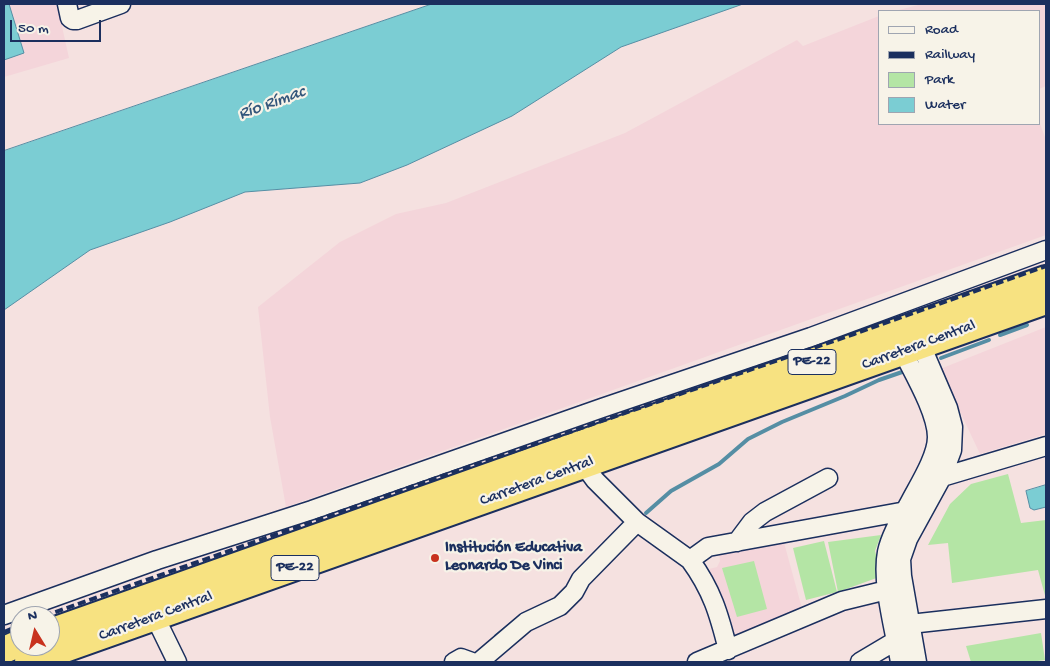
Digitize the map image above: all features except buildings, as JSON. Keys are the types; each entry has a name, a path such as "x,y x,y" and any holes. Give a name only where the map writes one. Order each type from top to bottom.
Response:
{"highway":[{"name":"Carretera Central","path":"28,662 155,617 1046,279"},
{"name":"Carretera Central","path":"60,628 450,490 580,455 912,348 1046,301"}],"street":[{"path":"67,4 70,18 77,20 121,4"},
{"path":"4,615 157,560 312,510 810,337 1046,250"},
{"path":"912,348 948,408 953,427 952,450 942,477 908,539 901,559 902,576 917,662"},
{"path":"900,662 887,590 887,553 892,538 935,452 937,437 933,416 912,348"},
{"path":"942,477 1046,446"},
{"path":"580,455 595,480 637,522 690,560 702,577 719,612 728,650"},
{"path":"442,464 450,490"},
{"path":"737,542 752,522 765,512 828,478"},
{"path":"312,510 322,535"},
{"path":"690,560 708,547 906,511"},
{"path":"479,662 526,622 560,606 574,592 581,579 637,522"},
{"path":"697,662 842,601 887,590"},
{"path":"910,624 1046,609"},
{"path":"155,617 177,662"},
{"path":"860,662 897,640"},
{"path":"454,662 461,658 472,662"}],"shaded area":[{"path":"4,4 57,4 69,58 4,77"},
{"path":"922,4 1046,4 1046,86 1040,89 1040,10 899,10"},
{"path":"878,16 878,125 1040,124 1046,140 1046,235 286,507 270,417 258,307 340,242 396,214 446,203 625,133 797,40 803,46"},
{"path":"1046,327 1046,434 980,454 940,369"},
{"path":"783,539 803,612 736,639 709,569 717,567 720,561 719,552"}],"green space":[{"path":"1008,474 1021,523 1046,520 1046,599 1038,570 952,583 948,543 928,545 950,504 971,484"},
{"path":"881,535 875,551 882,576 838,592 828,542"},
{"path":"824,541 837,592 806,600 793,548"},
{"path":"754,561 767,609 737,617 722,568"},
{"path":"1041,633 1045,660 1030,662 971,662 966,646"}],"water":[{"path":"9,4 24,53 4,60 4,6"},
{"name":"Río Rímac","path":"432,4 743,4 621,47 512,116 407,165 360,183 245,192 170,222 90,250 4,310 4,151"},
{"path":"1046,485 1046,507 1034,510 1030,508 1026,491"}],"waterway":[{"path":"1000,335 1027,325"},
{"path":"941,358 989,340"},
{"path":"646,513 671,491 719,464 748,439 782,422 879,380 905,371"},
{"path":"496,636 516,620"}],"railway":[{"path":"60,610 1046,266"},
{"path":"4,632 10,629"}],"place":[{"name":"Institución Educativa Leonardo De Vinci","path":"435,558"}]}
